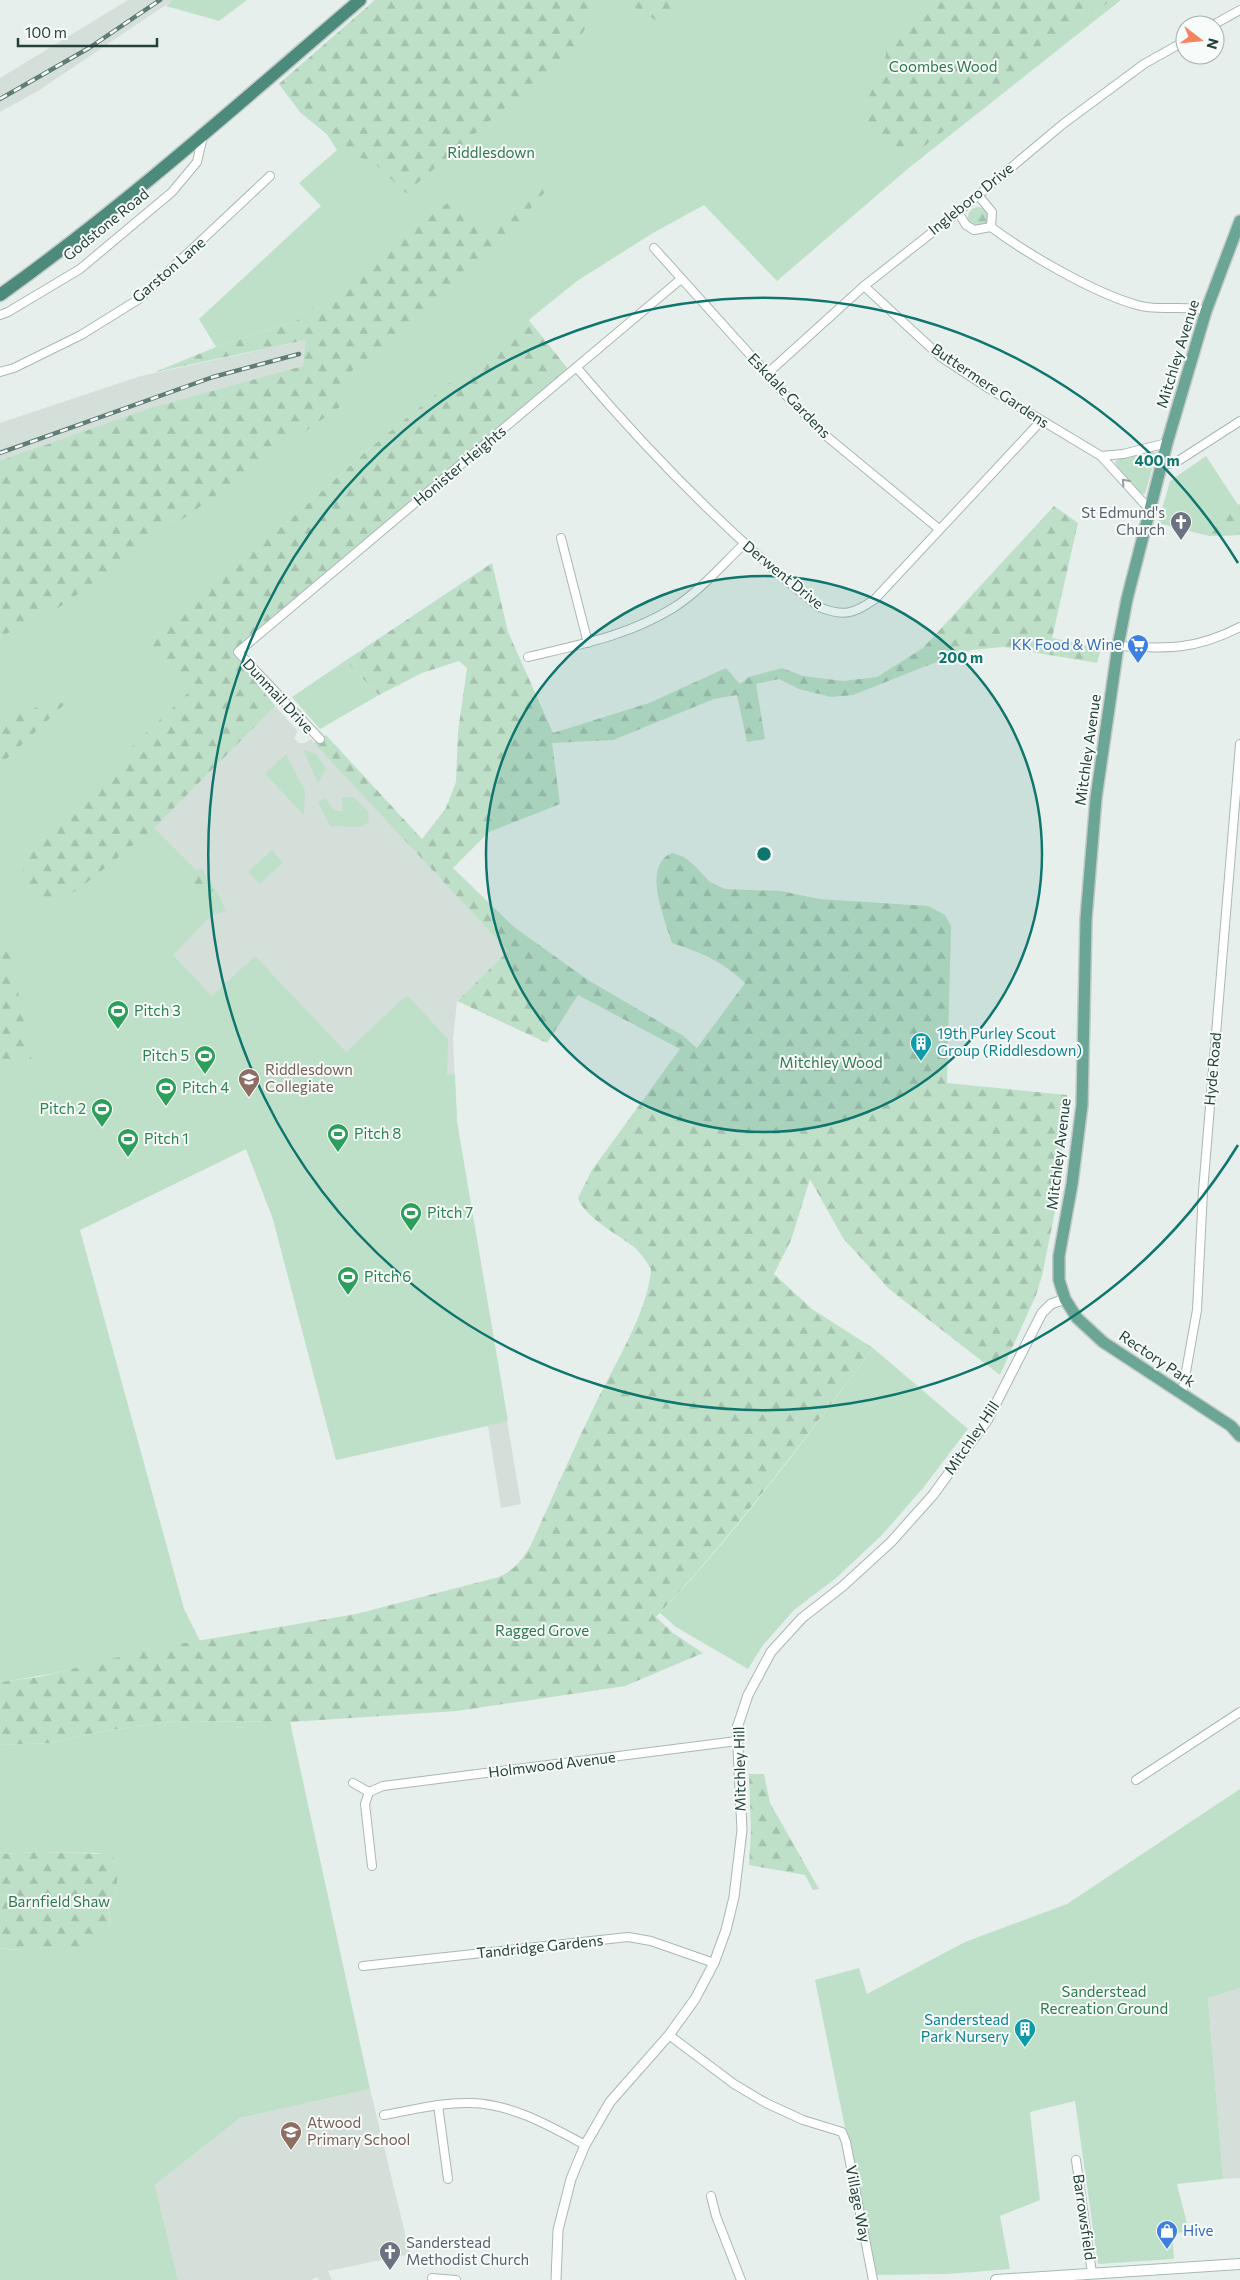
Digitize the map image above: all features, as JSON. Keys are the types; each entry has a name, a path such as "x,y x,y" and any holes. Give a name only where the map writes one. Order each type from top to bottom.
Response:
{"highway":[{"name":"Godstone Road","path":"0,295 70,245 204,134 360,0"}],"main road":[{"name":"Mitchley Avenue","path":"1066,1299 1059,1280 1059,1256 1072,1184 1082,1105 1086,919 1096,798 1118,646 1127,599 1161,466 1206,311 1240,220"},
{"name":"Rectory Park","path":"1066,1299 1077,1318 1103,1342 1231,1426 1240,1436"},
{"path":"996,2280 1092,2273 1140,2275 1240,2264"}],"street":[{"path":"1225,18 1240,10"},
{"name":"Ingleboro Drive","path":"769,372 864,286 958,212 1070,119 1144,64 1175,47"},
{"name":"Godstone Road","path":"0,315 80,268 172,192 196,162 204,134"},
{"name":"Garston Lane","path":"0,372 14,368 81,335 139,299 270,176"},
{"path":"978,195 992,212 991,226"},
{"path":"958,212 966,225 974,230 984,230 991,226"},
{"path":"991,226 1043,260 1099,290 1137,305 1163,310 1196,308 1206,311"},
{"name":"Eskdale Gardens","path":"654,248 762,368 769,372 771,380 826,435 939,529"},
{"name":"Honister Heights","path":"238,652 681,279"},
{"name":"Buttermere Gardens","path":"864,286 941,357 1041,421 1101,456 1149,509"},
{"name":"Derwent Drive","path":"577,368 627,427 693,495 744,544 819,607 830,612 848,614 863,608 875,599 1041,421"},
{"path":"1161,466 1178,461 1240,421"},
{"path":"1101,456 1124,454 1168,443"},
{"path":"561,538 588,643"},
{"path":"528,657 612,637 645,623 674,607 744,544"},
{"path":"1118,646 1162,648 1195,646 1222,637 1240,627"},
{"name":"Dunmail Drive","path":"238,652 320,739"},
{"name":"Hyde Road","path":"1182,1394 1196,1310 1203,1191 1240,744"},
{"name":"Mitchley Hill","path":"556,2280 558,2230 571,2179 585,2145 610,2102 669,2034 695,1999 714,1963 726,1930 739,1864 742,1830 737,1728 748,1695 771,1652 802,1618 843,1586 891,1542 933,1495 988,1419 1042,1313 1052,1304 1066,1299"},
{"path":"1136,1780 1240,1712"},
{"name":"Holmwood Avenue","path":"369,1792 383,1786 737,1741"},
{"path":"354,1784 369,1792 365,1804 372,1866"},
{"name":"Tandridge Gardens","path":"363,1966 628,1937 651,1941 714,1963"},
{"name":"Village Way","path":"669,2034 728,2079 766,2103 803,2120 839,2130 846,2142 874,2280"},
{"path":"384,2115 438,2106 473,2103 504,2108 548,2126 585,2145"},
{"path":"438,2106 448,2180"},
{"name":"Barrowsfield","path":"1076,2160 1092,2273"},
{"path":"711,2196 716,2216 741,2280"},
{"path":"432,2278 456,2280"}],"shaded area":[{"path":"128,0 173,0 38,91 0,112 0,78"},
{"path":"306,340 303,366 151,408 0,465 0,423 141,376"},
{"name":"Riddlesdown Collegiate","path":"275,706 298,731 294,738 299,743 305,743 311,739 508,951 457,1001 453,1040 457,1122 521,1504 501,1508 488,1426 336,1460 273,1219 246,1149 80,1230 154,828"},
{"path":"1240,1988 1240,2178 1223,2179 1208,1998"},
{"name":"Atwood Primary School","path":"370,2089 410,2254 328,2271 332,2280 319,2280 317,2277 311,2280 178,2280 155,2185 240,2118"}],"green space":[{"path":"173,0 247,0 219,21 166,6"},
{"name":"Riddlesdown","path":"375,0 1121,0 910,167 777,281 704,205 653,233 577,281 370,448 286,523 231,652 275,706 154,828 217,891 226,911 212,915 173,955 212,996 255,956 346,1052 407,995 448,1039 447,1075 455,1074 457,1122 508,1421 336,1460 273,1219 246,1149 80,1230 184,1609 200,1641 150,1650 51,1674 0,1682 0,461 151,408 303,366 306,340 296,321 216,347 199,319 321,206 299,183 337,150 327,134 301,113 279,84"},
{"path":"375,0 595,0 587,25 574,49 406,193 373,162 338,150 327,134 301,113 279,84"},
{"path":"622,0 684,0 659,22"},
{"name":"Coombes Wood","path":"943,0 1111,0 923,147 907,154 884,147 871,138 864,124 863,109 885,62 887,44"},
{"path":"542,184 544,193 497,247 450,290 342,379 342,405 54,611 0,637 0,461 151,408 303,366 306,340 155,372 216,347 296,321 360,271 380,249 418,225 449,202 474,222 480,224 507,224"},
{"path":"978,207 985,210 988,217 985,224 978,227 971,224 968,217 971,210"},
{"path":"528,319 568,369 232,652 275,706 154,828 94,877 58,904 34,900 22,867 25,849 190,691 136,644 286,523 370,448"},
{"path":"1153,451 1157,452 1145,494 1142,494 1118,469 1115,462"},
{"path":"1206,456 1238,505 1240,504 1240,535 1209,536 1158,523 1170,481"},
{"path":"1240,504 1240,535 1209,536 1210,527"},
{"name":"Mitchley Wood","path":"1054,506 1078,523 1052,638 1101,648 1097,663 1003,647 972,650 853,695 831,697 799,689 779,679 756,684 765,739 747,742 737,695 714,699 613,740 552,743 560,804 489,832 453,868 514,927 588,980 682,1035 697,1048 745,983 711,958 672,943 661,907 657,881 658,869 663,860 672,853 684,857 710,882 725,889 781,891 819,899 928,906 945,915 951,926 947,1083 1067,1095 1058,1196 1042,1276 1036,1295 1000,1375 889,1289 843,1238 810,1179 791,1240 774,1274 812,1309 873,1348 741,1519 656,1617 673,1633 703,1653 625,1686 457,1711 290,1722 177,1721 104,1731 50,1743 0,1745 0,1682 39,1677 155,1648 356,1614 499,1577 509,1571 520,1561 530,1547 644,1303 651,1269 637,1249 594,1219 578,1198 592,1170 680,1049 578,995 547,1043 457,1001 508,951 314,743 326,735 422,839 446,808 456,782 458,732 467,668 459,661 422,673 379,695 345,661 492,563 508,632 553,733 649,703 726,668 740,684 749,677 782,668 803,676 843,681 877,677 923,648"},
{"path":"345,661 379,695 320,729 292,697"},
{"path":"67,702 0,765 0,722 45,704"},
{"path":"303,750 316,754 326,768 318,783"},
{"path":"286,754 305,791 304,815 265,774"},
{"path":"353,797 368,811 369,822 360,827 330,826 318,802 326,798 332,808 337,811 343,811 341,798"},
{"path":"272,850 283,862 260,884 248,872"},
{"path":"191,870 203,870 213,886 213,891 208,894 202,894 188,880"},
{"path":"0,940 8,942 32,1061 9,1065 0,1063"},
{"path":"873,1348 968,1429 923,1488 881,1536 836,1578 794,1610 763,1645 748,1669 676,1627 660,1613 744,1517"},
{"path":"177,1721 290,1722 370,2089 240,2118 155,2185 178,2280 0,2280 0,1948 28,1950 68,1943 109,1932 110,1905 117,1891 117,1868 100,1853 41,1852 0,1854 0,1745 50,1743 104,1731"},
{"path":"749,1774 764,1774 770,1803 819,1889 813,1890 805,1875 749,1865 751,1831"},
{"name":"Sanderstead Recreation Ground","path":"1240,1789 1240,1988 1208,1998 1223,2179 1177,2184 1189,2231 1172,2234 1174,2259 1098,2264 1075,2101 1030,2112 1040,2200 1000,2216 1010,2269 948,2274 875,2275 815,1980 859,1968 867,1994 965,1942 1067,1904"},
{"name":"Barnfield Shaw","path":"41,1852 107,1854 112,1856 117,1868 117,1891 110,1905 109,1932 92,1949 32,1951 0,1948 0,1854"}],"railway":[{"path":"0,99 89,48 160,0"},
{"path":"0,453 213,377 299,354"}],"place":[{"name":"St Edmund's Church","path":"1181,541"},
{"name":"KK Food & Wine","path":"1138,664"},
{"name":"Pitch 3","path":"118,1030"},
{"name":"19th Purley Scout Group (Riddlesdown)","path":"921,1062"},
{"name":"Pitch 5","path":"205,1075"},
{"name":"Riddlesdown Collegiate","path":"249,1098"},
{"name":"Pitch 4","path":"166,1107"},
{"name":"Pitch 2","path":"102,1128"},
{"name":"Pitch 8","path":"338,1153"},
{"name":"Pitch 1","path":"128,1158"},
{"name":"Pitch 7","path":"411,1232"},
{"name":"Pitch 6","path":"348,1296"},
{"name":"Sanderstead Park Nursery","path":"1025,2048"},
{"name":"Atwood Primary School","path":"291,2151"},
{"name":"Hive","path":"1167,2250"},
{"name":"Sanderstead Methodist Church","path":"390,2271"}],"park label":[{"name":"Ragged Grove","path":"542,1631"}]}
